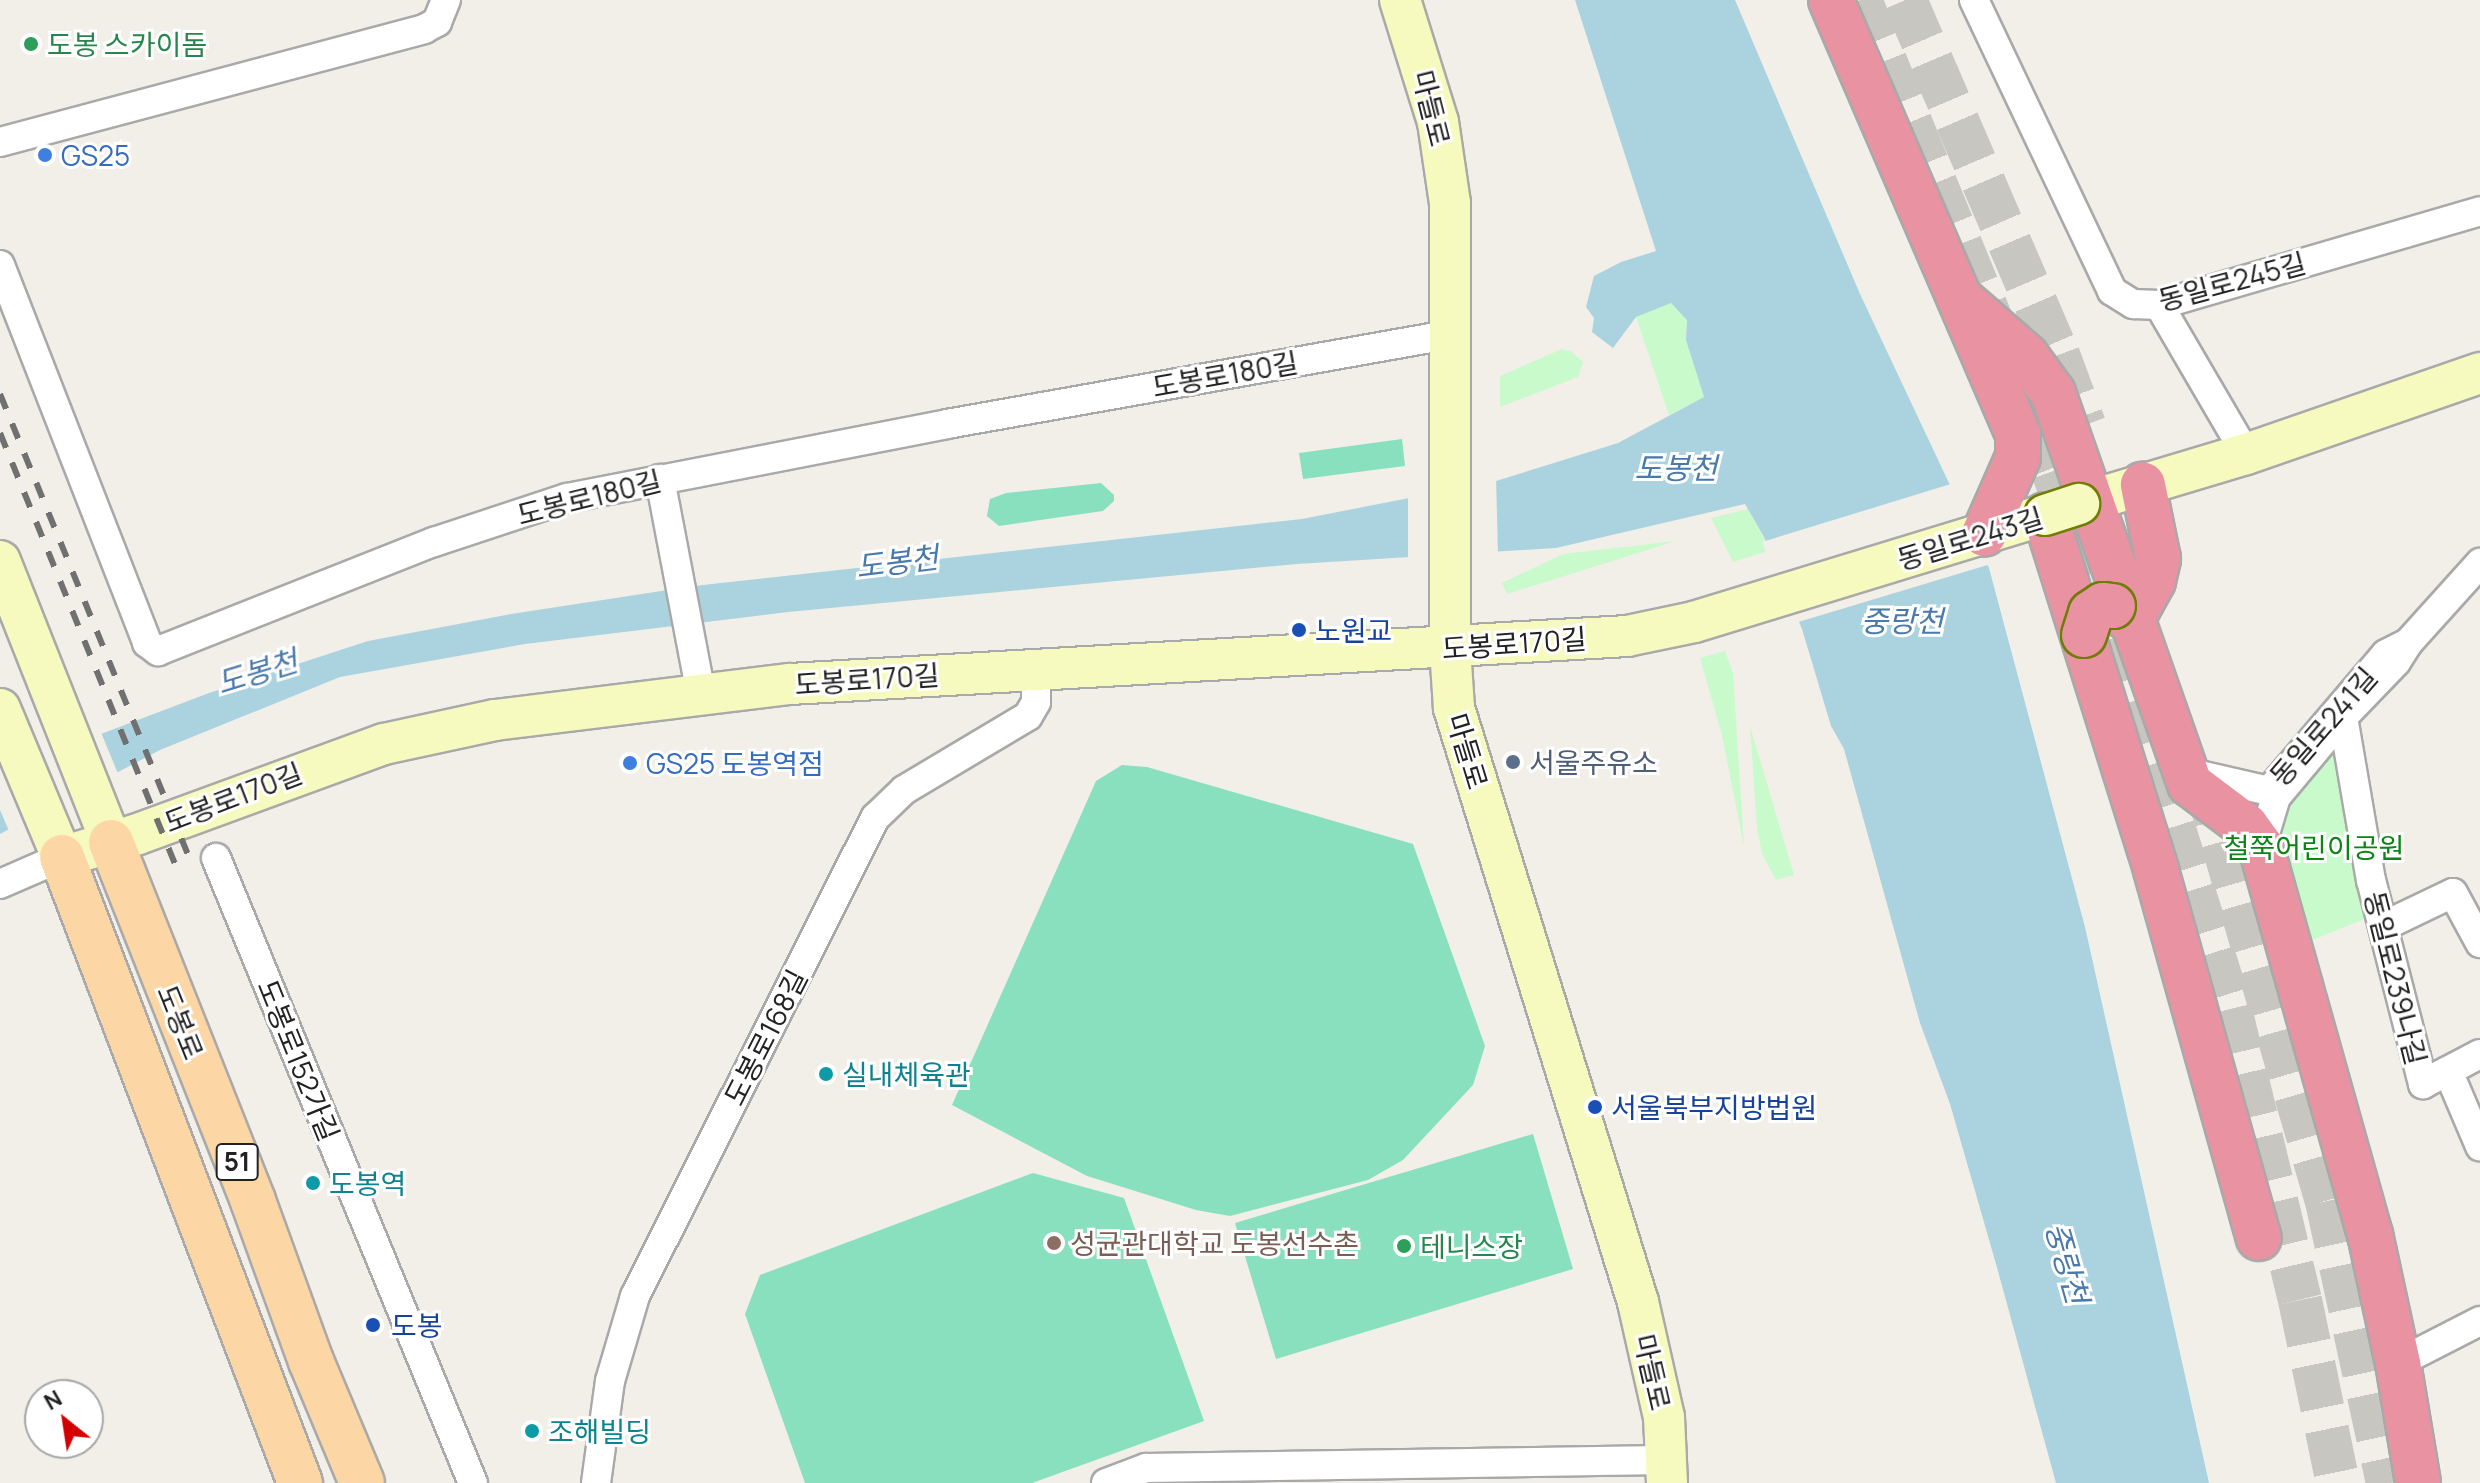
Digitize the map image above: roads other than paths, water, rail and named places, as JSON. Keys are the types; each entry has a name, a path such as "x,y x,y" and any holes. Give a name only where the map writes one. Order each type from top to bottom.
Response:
{"highway":[{"path":"1835,11 1969,306 2018,435 2018,457 1984,534"},
{"path":"1969,306 2026,356 2053,393 2072,507 2109,620 2198,1016 2259,1238"},
{"path":"2109,620 2153,581 2158,559 2143,485"},
{"path":"2109,620 2196,790 2246,826 2261,847 2370,1234 2398,1363 2418,1483"}],"main road":[{"name":"마들로","path":"1400,0 1430,93 1445,156 1450,203 1453,334 1450,648 1454,708 1604,1183 1638,1302 1664,1417 1667,1472"},
{"name":"동일로243길","path":"1694,622 2246,454 2480,373"},
{"name":"도봉로","path":"0,561 253,1201 311,1361 362,1483"},
{"name":"도봉로170길","path":"56,844 384,744 698,676 1036,667 1450,648 1627,636 1694,622"},
{"name":"도봉로","path":"2,714 56,844 300,1483"}],"street":[{"path":"0,142 424,29 441,17 446,0"},
{"name":"동일로245길","path":"1974,0 2112,291 2133,304 2159,305 2480,211"},
{"name":"도봉로180길","path":"0,265 147,643 156,651 497,520 567,498 661,490 947,424 1453,334"},
{"path":"2159,305 2246,454"},
{"path":"661,490 698,676"},
{"name":"동일로241길","path":"2261,847 2276,797 2480,563"},
{"name":"동일로241길","path":"2186,772 2269,791 2386,654 2408,643"},
{"name":"도봉로168길","path":"596,1483 610,1381 635,1296 875,818 904,790 1028,716 1036,702 1036,667"},
{"name":"동일로239나길","path":"2343,717 2371,880 2423,1084 2448,1071 2480,1146"},
{"path":"0,884 56,844"},
{"name":"도봉로152가길","path":"216,858 473,1483"},
{"path":"2384,926 2453,893 2480,943"},
{"path":"2448,1071 2480,1054"},
{"path":"2398,1363 2480,1321"},
{"path":"1106,1483 1146,1468 1667,1472"}],"water":[{"name":"중랑천","path":"1575,0 1735,0 1860,294 1989,568 2085,927 2209,1483 2056,1483 1950,1104 1920,1023 1844,749 1831,726 1802,629 1764,537 1745,504 1556,548 1297,564 788,612 525,644 340,677 160,750 0,834 0,774 6,770 209,693 368,641 511,614 694,586 1302,519 1496,481 1618,443 1704,397 1686,340 1687,320 1671,303 1636,317 1613,348 1592,332 1594,318 1586,307 1594,276 1621,262 1656,251"}],"tunnel":[{"path":"1860,0 2053,471 2114,638 2230,1009 2300,1300 2338,1483"},
{"path":"1905,0 2058,355 2084,425"},
{"path":"2204,778 2327,1201 2388,1483"}],"railway":[{"path":"0,394 193,867"},
{"path":"0,433 179,873"}],"place":[{"name":"도봉 스카이돔","path":"31,44"},
{"name":"GS25","path":"45,155"},
{"name":"노원교","path":"1299,630"},
{"name":"서울주유소","path":"1513,762"},
{"name":"GS25 도봉역점","path":"630,763"},
{"name":"실내체육관","path":"826,1074"},
{"name":"서울북부지방법원","path":"1595,1107"},
{"name":"도봉역","path":"313,1183"},
{"name":"성균관대학교 도봉선수촌","path":"1054,1243"},
{"name":"테니스장","path":"1404,1246"},
{"name":"도봉","path":"373,1325"},
{"name":"조해빌딩","path":"532,1431"}],"water label":[{"name":"도봉천","path":"1676,468"},
{"name":"도봉천","path":"897,562"},
{"name":"도봉천","path":"257,672"}],"park label":[{"name":"철쭉어린이공원","path":"2314,847"}]}
